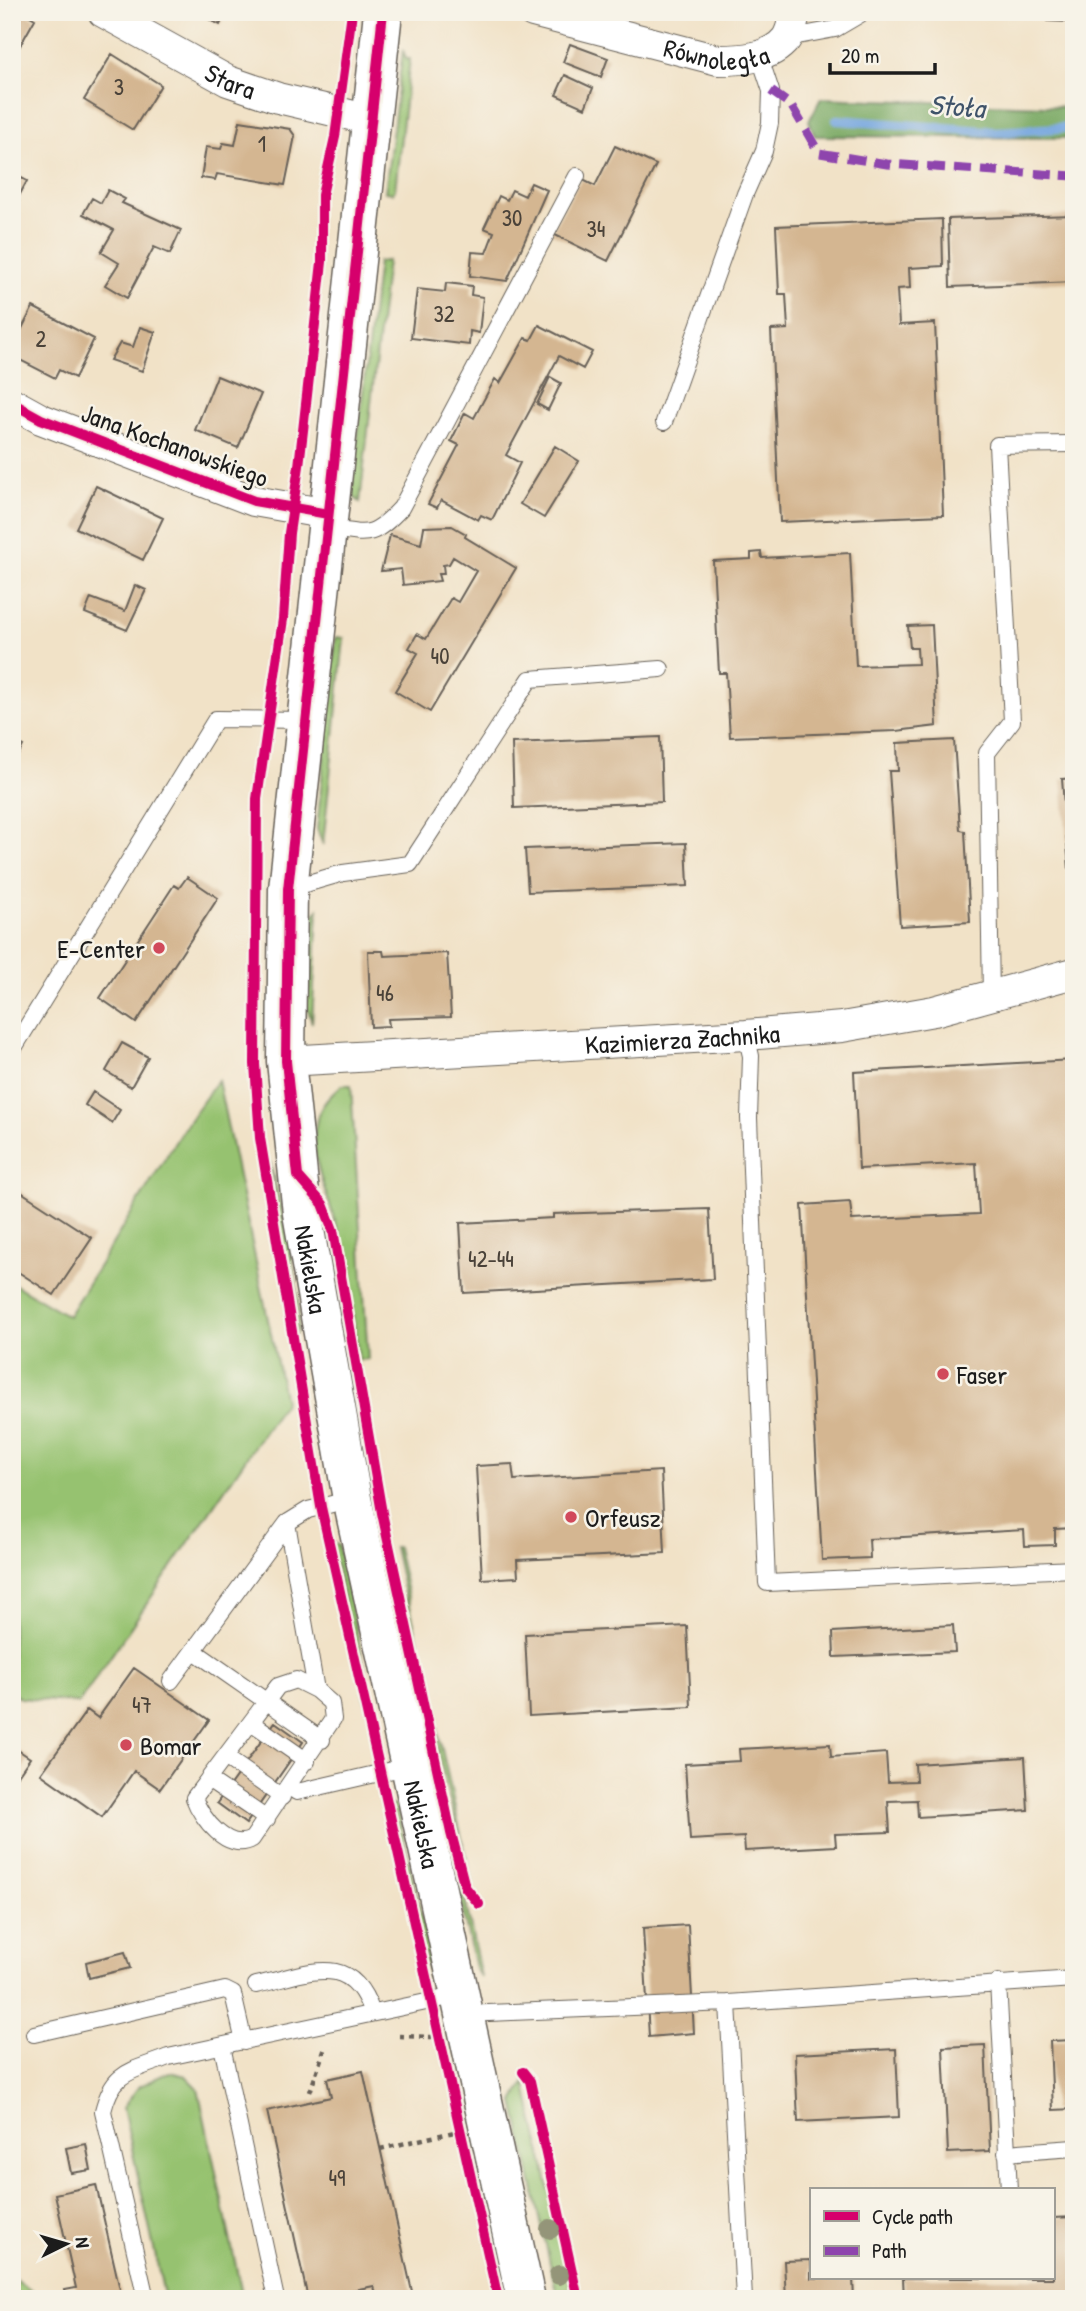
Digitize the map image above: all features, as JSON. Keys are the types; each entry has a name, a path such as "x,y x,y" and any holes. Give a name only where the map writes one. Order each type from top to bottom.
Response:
{"street":[{"name":"Stara","path":"103,12 228,81 305,105 371,120"},
{"name":"Nakielska","path":"383,12 288,889 286,1061 302,1213 352,1499 410,1766 448,2012 526,2299"},
{"name":"Równoległa","path":"533,12 718,60 741,60 760,55 791,25"},
{"name":"Jana Kochanowskiego","path":"12,402 41,419 254,501 327,521"},
{"name":"Kazimierza Zachnika","path":"286,1061 746,1035 842,1027 934,1011 1074,973"}],"lane":[{"path":"791,25 835,29 855,15"},
{"path":"664,422 745,194 764,151 770,123 771,91 760,55"},
{"path":"327,521 372,533 382,528 401,509 576,176"},
{"path":"991,996 987,753 1013,721 997,446 1074,444"},
{"path":"288,889 343,873 410,864 530,679 661,669"},
{"path":"12,1051 216,719 308,720"},
{"path":"746,1035 751,1056 750,1118 767,1583 1074,1569"},
{"path":"171,1681 287,1523 308,1510 352,1499"},
{"path":"287,1523 316,1690"},
{"path":"194,1651 321,1740"},
{"path":"289,1680 303,1681 316,1690 331,1703 332,1724 267,1819 248,1841 231,1840 204,1820 194,1798 278,1686 289,1680"},
{"path":"251,1722 307,1761"},
{"path":"225,1757 285,1792 297,1792 410,1766"},
{"path":"208,1779 267,1819"},
{"path":"256,1985 329,1970 347,1973 365,1990 372,2013"},
{"path":"146,2299 103,2111 109,2088 125,2074 168,2057 372,2013 727,2003 998,1982 1074,1979"},
{"path":"998,1982 1009,2188"},
{"path":"34,2034 225,1990 233,1994 244,2042"},
{"path":"727,2003 744,2299"},
{"path":"222,2046 276,2299"},
{"path":"1006,2152 1074,2148"}],"path":[{"path":"396,2036 448,2012"},
{"path":"310,2092 325,2045"},
{"path":"380,2149 458,2131"}],"green space":[{"path":"403,50 406,59 410,59 393,193 385,192"},
{"path":"821,98 1074,107 1074,138 815,136 809,121"},
{"path":"387,261 360,502 351,495 378,262"},
{"path":"336,637 344,638 323,845 317,829"},
{"path":"318,909 312,1023 307,1007 310,919"},
{"path":"218,1080 285,1401 79,1703 20,1698 12,1693 12,1283 68,1316 182,1131"},
{"path":"342,1085 351,1085 368,1359 359,1360 340,1239 321,1179 315,1149 317,1119 321,1109"},
{"path":"270,1162 296,1282 298,1326 293,1337"},
{"path":"331,1236 360,1420 329,1237"},
{"path":"331,1543 338,1545 382,1750 378,1754"},
{"path":"394,1547 397,1547 472,1884 444,1778"},
{"path":"386,1559 455,1867 463,1889 481,1978 475,1968"},
{"path":"389,1805 396,1806 431,1958 428,1971"},
{"path":"169,2072 186,2076 198,2088 243,2299 165,2299 123,2108 139,2086"},
{"path":"525,2082 574,2299 558,2299 514,2102"},
{"path":"12,2278 44,2299 12,2299"}],"building":[{"path":"12,12 23,12 35,19 12,60"},
{"path":"195,12 226,12 220,25"},
{"path":"1047,12 1074,12 1074,22 1047,21"},
{"path":"570,44 608,58 601,77 563,62"},
{"path":"112,54 161,85 133,130 84,100"},
{"path":"565,75 593,88 585,108 556,95"},
{"path":"240,121 290,129 295,136 285,185 217,174 215,180 201,178 206,147 221,149 223,143 235,145"},
{"path":"615,146 656,165 608,261 551,233 581,179 595,186"},
{"path":"12,173 27,181 19,196 12,192"},
{"path":"531,183 547,190 507,281 470,276 472,252 486,253 494,232 484,228 499,196 507,200 512,190 525,196"},
{"path":"108,190 125,199 122,203 181,230 170,254 154,247 127,298 105,285 119,263 101,252 114,230 83,214 92,198 101,203"},
{"path":"12,198 19,202 12,214"},
{"path":"1074,215 1074,282 950,287 948,219"},
{"path":"942,219 943,266 909,268 910,288 897,289 899,325 935,323 943,515 780,522 771,330 788,329 786,294 779,294 776,226"},
{"path":"446,283 472,286 471,295 483,297 479,333 470,331 469,345 411,338 417,289 445,292"},
{"path":"33,307 94,339 75,378 59,370 55,378 12,356 12,348"},
{"path":"539,325 592,352 583,369 559,356 506,455 520,463 492,520 481,515 478,520 441,500 437,508 428,504 459,445 451,441 465,413 474,418 495,379 500,383 525,338 531,340"},
{"path":"140,327 155,332 142,371 110,360 120,343 133,347"},
{"path":"217,376 261,394 238,448 195,430"},
{"path":"550,377 561,383 548,410 537,404"},
{"path":"555,446 579,461 544,518 520,504"},
{"path":"96,486 163,518 143,560 76,528"},
{"path":"452,526 516,568 430,712 395,691 418,653 409,648 417,634 426,639 451,598 458,602 476,571 453,557 449,564 443,565 444,574 438,574 440,581 403,585 401,569 381,571 390,535 421,544 424,527"},
{"path":"761,552 762,558 850,553 856,666 918,664 917,648 910,648 908,626 932,625 937,726 896,731 730,737 726,673 719,673 713,561 751,559 751,553"},
{"path":"135,585 146,590 127,630 85,613 91,598 125,611"},
{"path":"660,737 662,802 514,808 512,743"},
{"path":"12,740 23,746 16,759 12,758"},
{"path":"954,740 960,830 965,831 970,922 900,926 889,771 898,771 897,743"},
{"path":"1074,778 1074,908 1072,908 1062,779"},
{"path":"686,843 688,886 528,892 525,849"},
{"name":"E-Center","path":"187,877 218,898 136,1023 100,998 174,885 179,888"},
{"path":"368,951 383,951 384,956 447,953 451,1017 388,1019 389,1026 371,1027"},
{"path":"122,1043 148,1057 131,1087 106,1071"},
{"name":"Faser","path":"1074,1060 1074,1528 1055,1529 1055,1545 1025,1546 1024,1530 869,1539 870,1558 822,1560 802,1205 850,1202 852,1220 979,1214 976,1163 859,1169 854,1072"},
{"path":"93,1092 120,1110 112,1123 85,1105"},
{"path":"12,1186 92,1238 54,1295 12,1268"},
{"path":"709,1209 713,1279 464,1293 460,1223 553,1218 553,1214"},
{"name":"Orfeusz","path":"512,1464 514,1480 661,1471 665,1553 517,1560 518,1577 482,1579 476,1466"},
{"path":"953,1625 955,1652 834,1657 833,1632"},
{"path":"687,1626 691,1707 529,1716 525,1634"},
{"name":"Bomar","path":"134,1668 209,1720 160,1789 134,1771 102,1817 41,1774 87,1710 98,1718"},
{"path":"275,1722 303,1742 246,1824 217,1803"},
{"path":"830,1744 831,1757 886,1753 888,1782 916,1781 915,1764 1025,1757 1028,1810 918,1817 917,1800 888,1801 890,1832 835,1834 836,1846 745,1851 744,1837 690,1840 685,1764 740,1761 739,1749"},
{"path":"12,1746 30,1758 12,1784"},
{"path":"688,1925 694,2033 649,2037 643,1928"},
{"path":"125,1952 130,1968 89,1978 86,1962"},
{"path":"1074,2040 1074,2109 1053,2110 1050,2041"},
{"path":"985,2045 990,2151 948,2153 943,2047"},
{"path":"896,2049 899,2117 798,2122 795,2054"},
{"path":"363,2071 413,2296 377,2299 374,2286 308,2299 267,2111 331,2097 327,2079"},
{"path":"86,2144 91,2170 71,2173 66,2148"},
{"path":"96,2185 121,2294 100,2299 67,2299 65,2290 76,2288 55,2194"},
{"path":"1074,2217 1074,2299 904,2299 903,2280 1054,2280 1054,2218"},
{"path":"810,2260 810,2280 853,2280 854,2299 786,2299 784,2261"}],"waterway":[{"name":"Stoła","path":"837,120 997,132 1074,127"}],"marked path":[{"path":"771,91 791,105 819,153 887,164 1074,176"}],"cycle path":[{"path":"352,12 335,137 322,195 322,262 289,533 283,619 257,799 255,1064 260,1138 321,1507 498,2299"},
{"path":"383,12 288,889 286,1061 298,1176 323,1204 333,1230 382,1513 451,1833 465,1887 479,1904"},
{"path":"12,403 41,419 254,501 328,514"},
{"path":"523,2072 530,2081 578,2299"}],"place":[{"name":"E-Center","path":"159,948"},
{"name":"Faser","path":"943,1374"},
{"name":"Orfeusz","path":"571,1517"},
{"name":"Bomar","path":"126,1745"}]}
